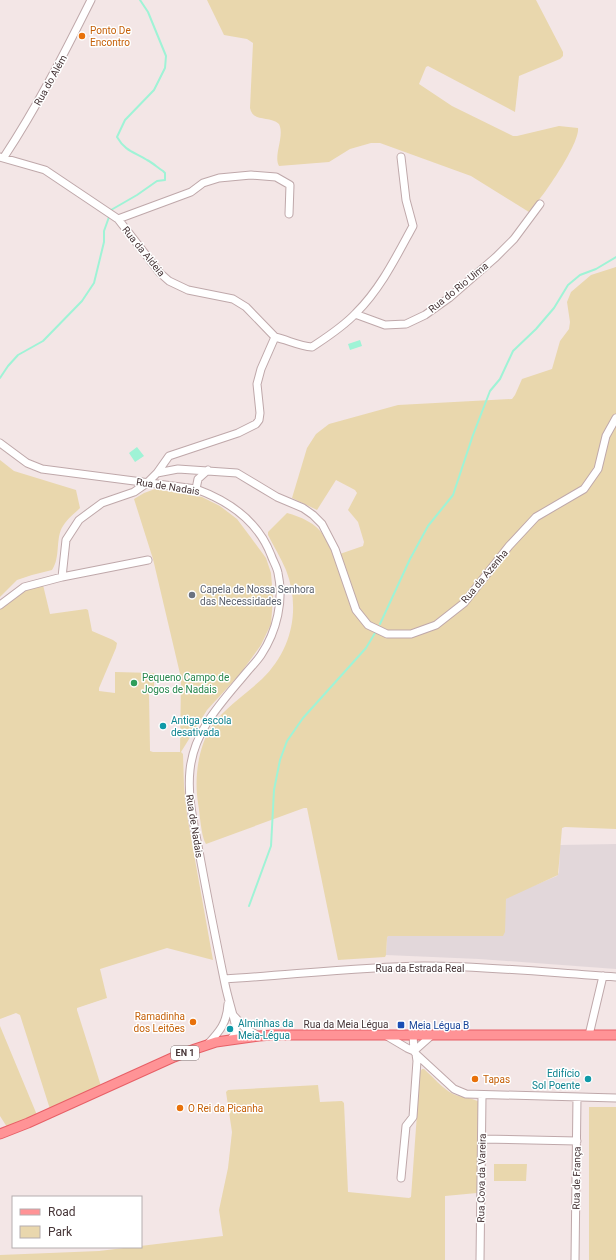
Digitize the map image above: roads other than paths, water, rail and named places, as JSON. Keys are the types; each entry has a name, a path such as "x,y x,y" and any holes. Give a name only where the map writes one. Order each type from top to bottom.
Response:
{"main road":[{"name":"Rua da Meia Légua","path":"0,1134 28,1123 174,1057 207,1045 228,1040 259,1036 616,1035"}],"street":[{"name":"Rua do Além","path":"2,157 20,135 62,59 91,0"},
{"name":"Rua da Aldeia","path":"2,157 45,170 118,219 160,273 169,281 188,290 233,300 246,307 275,337"},
{"path":"62,577 66,540 79,520 102,504 134,492 147,483 157,473 169,456 238,433 256,424 259,420 260,413 256,384 275,337 312,348 338,329 370,298 390,269 413,226 406,200 401,157"},
{"path":"118,219 191,192 203,183 219,178 250,175 276,177 290,184 289,214"},
{"name":"Rua do Rio Uima","path":"355,314 385,325 406,324 425,314 449,298 496,257 514,238 540,204"},
{"name":"Rua da Azenha","path":"157,473 178,469 237,473 277,497 313,514 322,524 329,536 356,610 368,625 387,634 411,634 436,625 464,603 509,546 536,517 584,489 598,469 606,436 616,418"},
{"name":"Rua de Nadais","path":"0,444 27,463 42,469 196,489 213,495 232,505 249,520 265,541 269,549 278,572 280,596 278,615 271,637 261,655 212,713 197,744 190,768 190,800 211,917 228,1000 236,1028 234,1035 228,1040 223,1038 222,1035 228,1000"},
{"path":"196,489 198,479 208,470"},
{"path":"0,605 24,587 62,577 148,560"},
{"name":"Rua da Estrada Real","path":"224,979 352,968 425,966 485,968 616,977"},
{"path":"589,1035 603,976"},
{"name":"Rua de Nadais","path":"233,1014 246,1029 259,1036"},
{"name":"Rua de Nadais","path":"207,1045 219,1033 226,1018"},
{"path":"385,1035 412,1051 454,1089 466,1094 482,1096 616,1098"},
{"path":"400,1178 406,1126 413,1117 417,1061 412,1051 410,1035"},
{"path":"412,1051 432,1035"},
{"name":"Rua Cova da Vareira","path":"480,1260 482,1096"},
{"name":"Rua de França","path":"575,1260 577,1097"},
{"path":"482,1139 577,1141"}],"waterway":[{"path":"111,210 157,181 165,180 165,173 163,171 149,161 130,151 120,142 117,137 125,120 154,90 165,68 166,56 148,12 140,0"},
{"path":"0,378 18,355 43,341 82,301 94,283 104,242 104,231 109,217"},
{"path":"380,624 410,559 428,526 453,495 473,435 490,391 500,379 513,351 536,329 554,308 568,285 580,275 596,269 616,257"},
{"path":"249,906 271,846 274,790 280,760 287,741 303,718 366,648 375,633"}],"place":[{"name":"Ponto De Encontro","path":"82,36"},
{"name":"Capela de Nossa Senhora das Necessidades","path":"192,595"},
{"name":"Pequeno Campo de Jogos de Nadais","path":"134,683"},
{"name":"Antiga escola desativada","path":"163,726"},
{"name":"Ramadinha dos Leitões","path":"193,1022"},
{"name":"Meia Légua B","path":"401,1025"},
{"name":"Alminhas da Meia-Légua","path":"230,1029"},
{"name":"Tapas","path":"475,1079"},
{"name":"Edifício Sol Poente","path":"588,1079"},
{"name":"O Rei da Picanha","path":"180,1108"}]}
